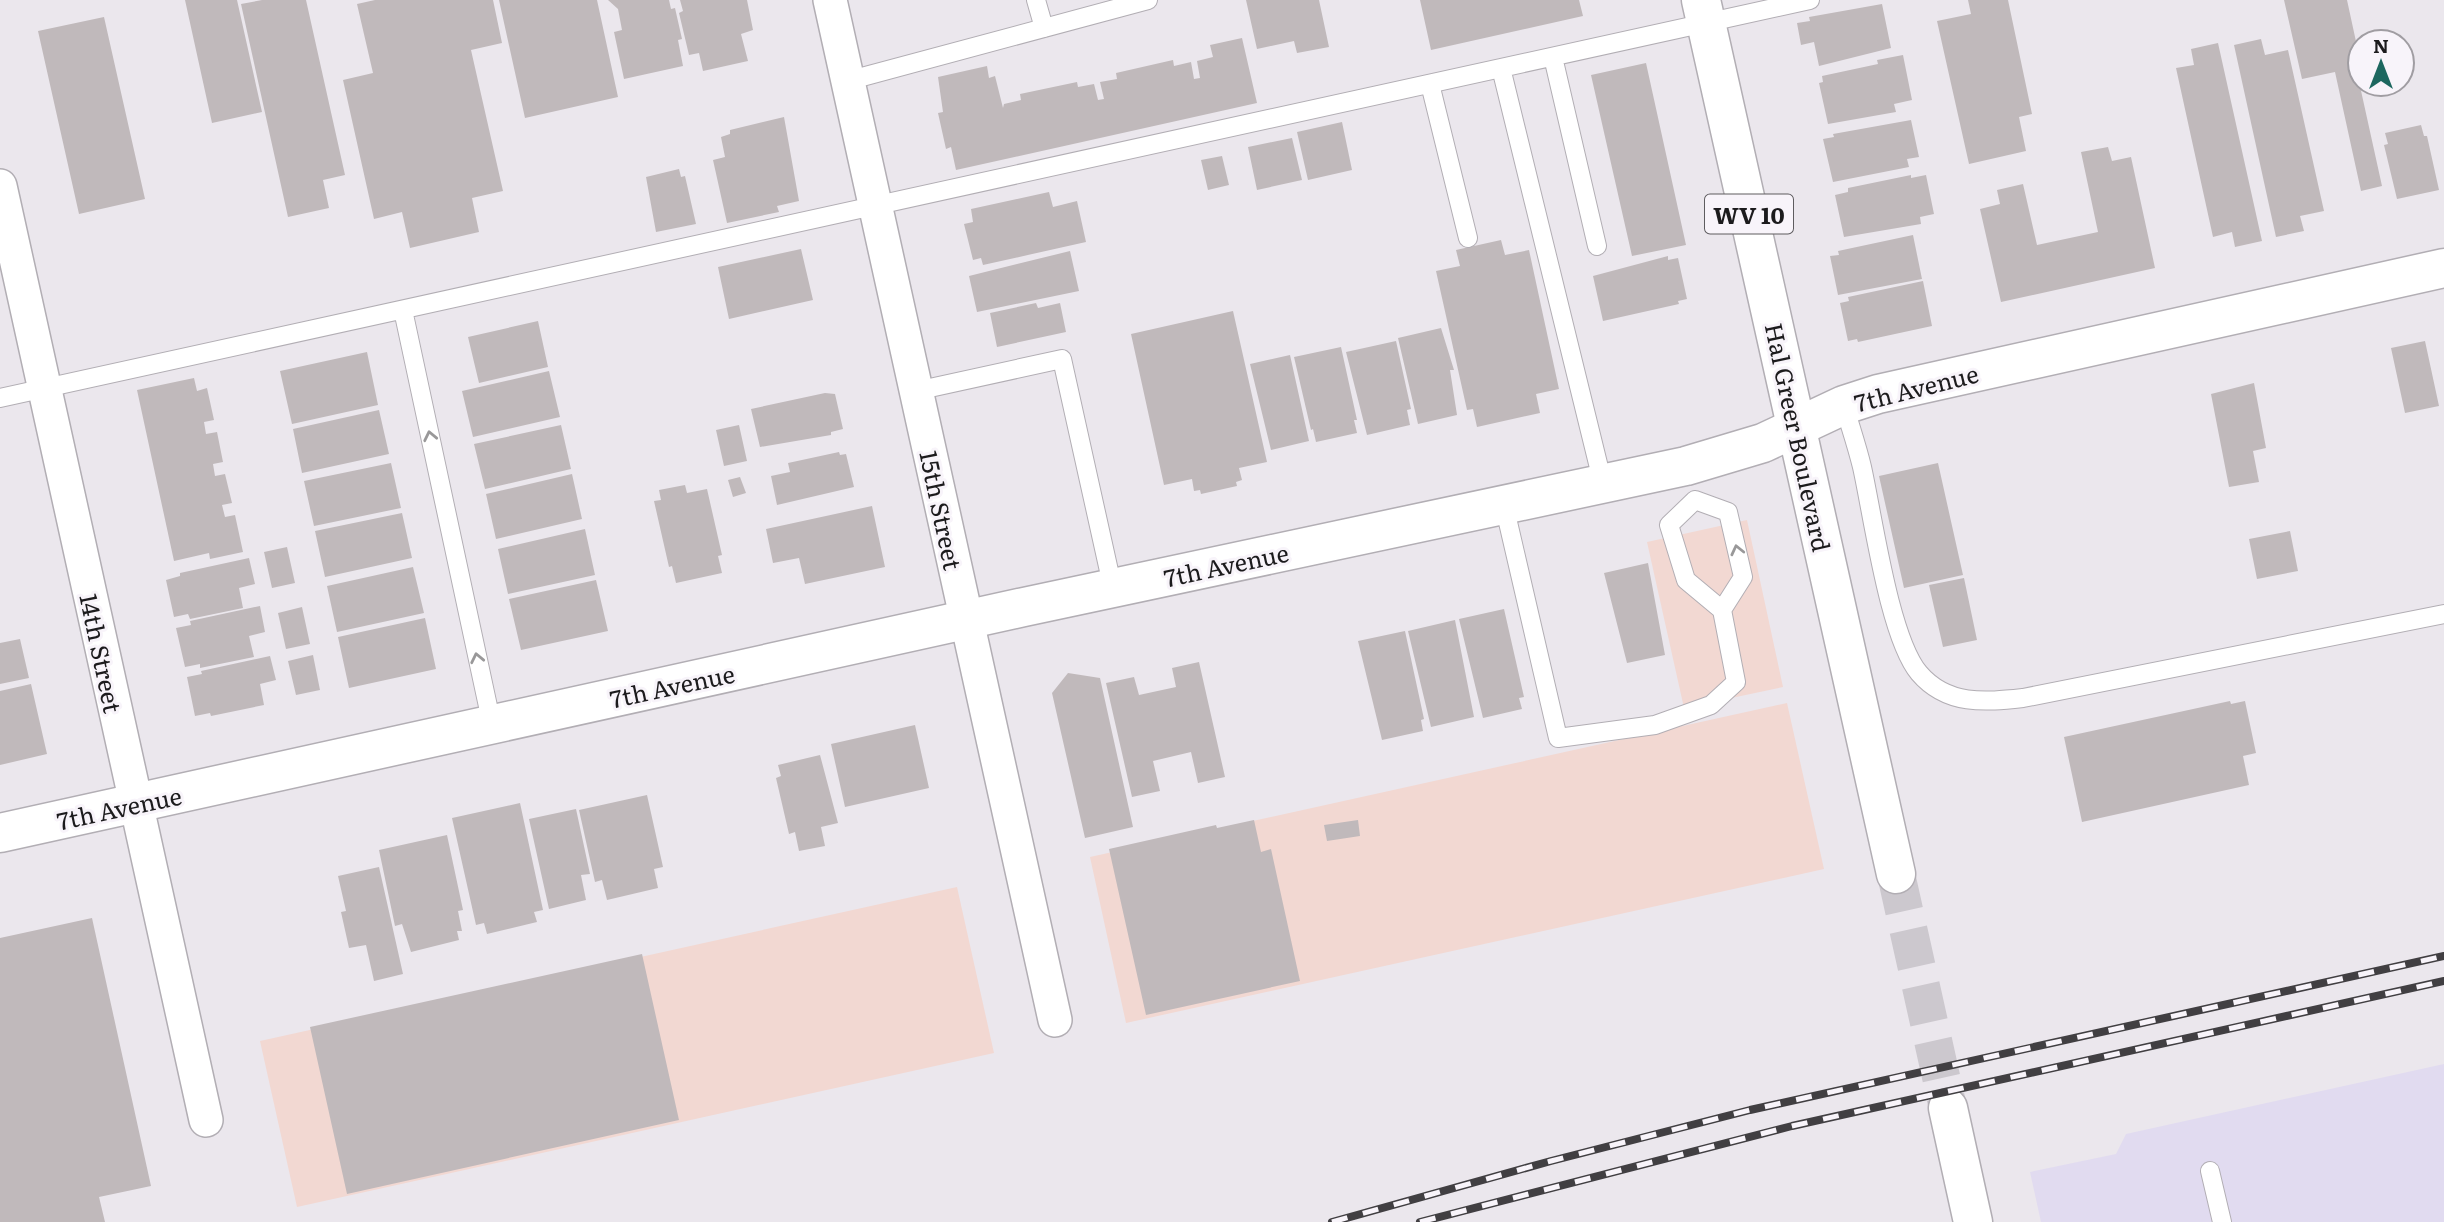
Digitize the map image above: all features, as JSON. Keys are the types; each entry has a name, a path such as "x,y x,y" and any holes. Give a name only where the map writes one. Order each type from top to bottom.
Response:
{"street":[{"name":"15th Street","path":"830,0 1055,1020"},
{"name":"Hal Greer Boulevard","path":"1703,12 1896,874"},
{"name":"14th Street","path":"0,186 205,1120"},
{"name":"7th Avenue","path":"0,833 966,620 1603,484 1690,483 1734,453 1798,429 1844,405 1878,394 2444,268"},
{"path":"1948,1108 1973,1222"}],"lane":[{"path":"1036,0 1044,28"},
{"path":"847,81 1148,0"},
{"path":"0,398 1553,57 1703,12 1810,0"},
{"path":"1553,57 1597,246"},
{"path":"1501,68 1603,484"},
{"path":"1430,84 1468,238"},
{"path":"403,310 492,725"},
{"path":"916,391 1062,359 1113,589"},
{"path":"1844,405 1896,618 1910,658 1920,674 1948,694 1978,703 2023,698 2444,614"},
{"path":"1504,505 1558,738 1655,725 1711,705 1736,682 1721,611 1685,580 1670,525 1690,483 1728,512 1744,577 1721,611"},
{"path":"2210,1171 2222,1222"}],"shaded area":[{"path":"1747,520 1783,687 1684,708 1647,542"},
{"path":"1787,703 1824,869 1126,1023 1090,857"},
{"path":"957,887 994,1053 297,1207 260,1041"},
{"path":"2444,1064 2444,1222 2041,1222 2030,1172 2116,1154 2126,1134"}],"building":[{"path":"185,0 237,0 262,112 212,123"},
{"path":"262,0 306,0 345,175 323,180 329,208 288,217 241,4"},
{"path":"375,0 493,0 502,43 471,50 503,191 472,198 479,232 410,248 402,212 374,219 343,80 373,73 357,4"},
{"path":"499,0 597,0 618,97 525,118"},
{"path":"608,0 669,0 671,9 675,8 682,39 678,40 683,66 624,79 614,32 622,30 618,9"},
{"path":"680,0 747,0 753,30 741,34 748,61 703,71 699,53 689,55 679,13 683,11"},
{"path":"1246,0 1319,0 1329,47 1297,53 1294,41 1257,49"},
{"path":"1420,0 1579,0 1583,16 1431,50"},
{"path":"1968,0 2008,0 2032,114 2019,117 2026,151 1969,164 1937,21 1971,14"},
{"path":"2284,0 2347,0 2353,28 2346,28 2346,98 2363,98 2382,186 2361,191 2335,72 2302,79"},
{"path":"1882,4 1891,48 1819,66 1814,42 1801,45 1797,23 1810,21 1809,17"},
{"path":"104,17 145,199 79,214 38,31"},
{"path":"1242,38 1257,103 956,170 951,147 946,149 938,113 943,112 938,77 987,66 989,78 995,76 1003,108 1004,104 1021,100 1020,94 1077,82 1078,87 1094,84 1098,100 1104,99 1100,82 1117,79 1116,73 1173,60 1174,66 1191,62 1194,79 1200,78 1197,61 1213,57 1210,45"},
{"path":"2261,39 2265,55 2288,50 2324,211 2300,216 2304,231 2276,237 2234,45"},
{"path":"2218,43 2262,241 2235,247 2232,232 2213,237 2176,68 2194,65 2191,49"},
{"path":"1903,55 1912,100 1894,104 1896,112 1828,124 1819,83 1823,82 1822,76 1878,64 1877,60"},
{"path":"1646,63 1686,245 1632,256 1591,75"},
{"path":"784,117 799,201 777,206 779,212 727,223 713,160 725,157 721,137 730,134 730,130"},
{"path":"1911,120 1919,157 1907,159 1909,167 1833,182 1823,139 1834,137 1833,134"},
{"path":"1342,122 1352,170 1308,180 1297,132"},
{"path":"2421,125 2424,136 2427,136 2439,190 2397,199 2384,145 2388,144 2385,133"},
{"path":"1292,138 1302,180 1257,190 1248,147"},
{"path":"2108,147 2112,161 2131,157 2155,268 2001,302 1980,209 2000,204 1997,190 2023,184 2037,245 2098,232 2081,152"},
{"path":"1222,156 1229,185 1208,190 1201,160"},
{"path":"679,169 681,177 685,176 696,224 656,232 646,177"},
{"path":"1911,175 1911,178 1926,175 1934,214 1920,217 1921,224 1844,237 1835,195 1848,192 1848,188"},
{"path":"1049,192 1053,207 1077,201 1086,242 983,265 981,258 973,260 964,224 973,222 971,209"},
{"path":"1913,235 1922,279 1838,295 1830,256 1839,255 1838,251"},
{"path":"1501,240 1505,255 1529,250 1559,389 1536,394 1540,413 1477,427 1473,409 1467,410 1436,271 1460,266 1456,250"},
{"path":"801,249 813,300 729,319 718,267"},
{"path":"1070,251 1079,291 977,312 969,276"},
{"path":"1668,256 1668,260 1678,258 1687,299 1678,301 1679,304 1603,321 1593,276"},
{"path":"1923,281 1932,326 1858,342 1857,339 1848,341 1840,303 1849,301 1848,297"},
{"path":"1036,303 1038,308 1060,303 1066,332 997,347 990,313"},
{"path":"1233,311 1267,462 1239,468 1242,480 1236,482 1237,486 1201,494 1200,490 1194,491 1192,479 1164,485 1131,334"},
{"path":"538,321 548,367 479,383 468,337"},
{"path":"1441,328 1454,370 1450,370 1457,415 1418,424 1398,338"},
{"path":"1396,341 1411,409 1407,410 1410,425 1367,435 1346,352"},
{"path":"2425,341 2439,406 2405,413 2391,348"},
{"path":"1341,347 1357,420 1354,420 1357,433 1316,442 1294,357"},
{"path":"367,352 378,405 292,424 280,371"},
{"path":"1290,355 1309,441 1271,450 1250,364"},
{"path":"549,371 560,417 473,437 462,391"},
{"path":"194,378 197,391 207,388 214,420 204,422 206,434 217,432 223,462 213,464 215,476 225,474 232,503 222,505 225,517 235,515 243,552 210,559 209,553 174,561 137,390"},
{"path":"2254,383 2266,448 2253,451 2259,482 2229,487 2211,394"},
{"path":"825,393 835,394 843,429 831,432 831,435 760,447 751,409"},
{"path":"379,410 389,454 302,473 293,429"},
{"path":"561,425 571,469 485,489 474,444"},
{"path":"739,425 747,461 724,466 716,430"},
{"path":"839,452 840,455 846,454 854,487 777,505 771,476 790,472 788,463"},
{"path":"391,463 401,508 314,526 304,481"},
{"path":"1938,463 1963,575 1904,588 1879,476"},
{"path":"572,474 582,519 496,539 486,494"},
{"path":"740,477 746,493 733,497 728,480"},
{"path":"685,485 687,493 707,489 722,555 718,556 722,573 676,583 672,566 669,567 654,501 661,500 659,490"},
{"path":"872,506 885,567 805,584 799,558 773,563 766,529"},
{"path":"402,513 412,558 325,577 315,531"},
{"path":"585,529 595,575 508,594 498,549"},
{"path":"2290,531 2298,571 2257,579 2249,539"},
{"path":"287,547 295,583 272,588 264,552"},
{"path":"249,558 255,584 239,588 243,608 190,619 188,614 174,617 166,580 180,576 180,573"},
{"path":"1648,563 1665,655 1627,663 1604,573"},
{"path":"413,567 424,613 337,632 327,586"},
{"path":"1964,578 1977,640 1943,647 1929,585"},
{"path":"596,580 608,631 521,650 509,599"},
{"path":"260,606 265,632 249,636 254,657 200,668 200,664 185,667 176,628 191,625 190,621"},
{"path":"302,607 310,644 286,649 278,613"},
{"path":"1504,609 1524,697 1519,698 1522,709 1483,718 1459,619"},
{"path":"425,618 436,669 349,688 338,637"},
{"path":"1455,620 1474,717 1431,727 1408,631"},
{"path":"1405,631 1424,719 1421,720 1423,731 1382,740 1358,641"},
{"path":"20,639 29,678 0,684 0,643"},
{"path":"313,655 320,690 296,695 288,661"},
{"path":"270,656 276,680 260,684 264,705 211,716 210,713 195,716 187,677 202,674 201,671"},
{"path":"1199,662 1225,777 1198,783 1191,752 1153,761 1160,791 1132,797 1106,683 1134,677 1139,695 1176,687 1172,668"},
{"path":"1068,673 1100,678 1133,827 1085,838 1052,693"},
{"path":"31,684 47,754 0,765 0,691"},
{"path":"2230,701 2231,704 2245,701 2256,753 2243,756 2249,785 2082,822 2064,737"},
{"path":"915,725 929,788 845,807 831,744"},
{"path":"820,755 838,823 821,827 825,846 799,851 795,832 789,834 776,778 781,776 778,765"},
{"path":"647,795 663,867 654,869 658,888 607,900 602,880 595,882 579,810"},
{"path":"520,803 543,910 534,912 537,922 487,934 484,923 476,925 452,818"},
{"path":"576,809 590,874 581,875 586,900 549,909 529,819"},
{"path":"1254,820 1261,852 1271,849 1300,981 1146,1015 1109,849 1216,825 1217,828"},
{"path":"1358,820 1360,836 1327,841 1324,825"},
{"path":"447,835 463,910 458,911 462,931 457,931 459,940 411,952 402,924 395,926 379,850"},
{"path":"379,867 403,974 374,981 366,945 349,948 341,912 346,911 338,876"},
{"path":"92,918 151,1186 99,1197 105,1222 0,1222 0,938"},
{"path":"642,954 679,1120 347,1194 310,1027"}],"tunnel":[{"path":"1896,874 1948,1108"}],"railway":[{"path":"1332,1222 1551,1161 1750,1110 2444,956"},
{"path":"1420,1222 1792,1126 2444,981"}]}
